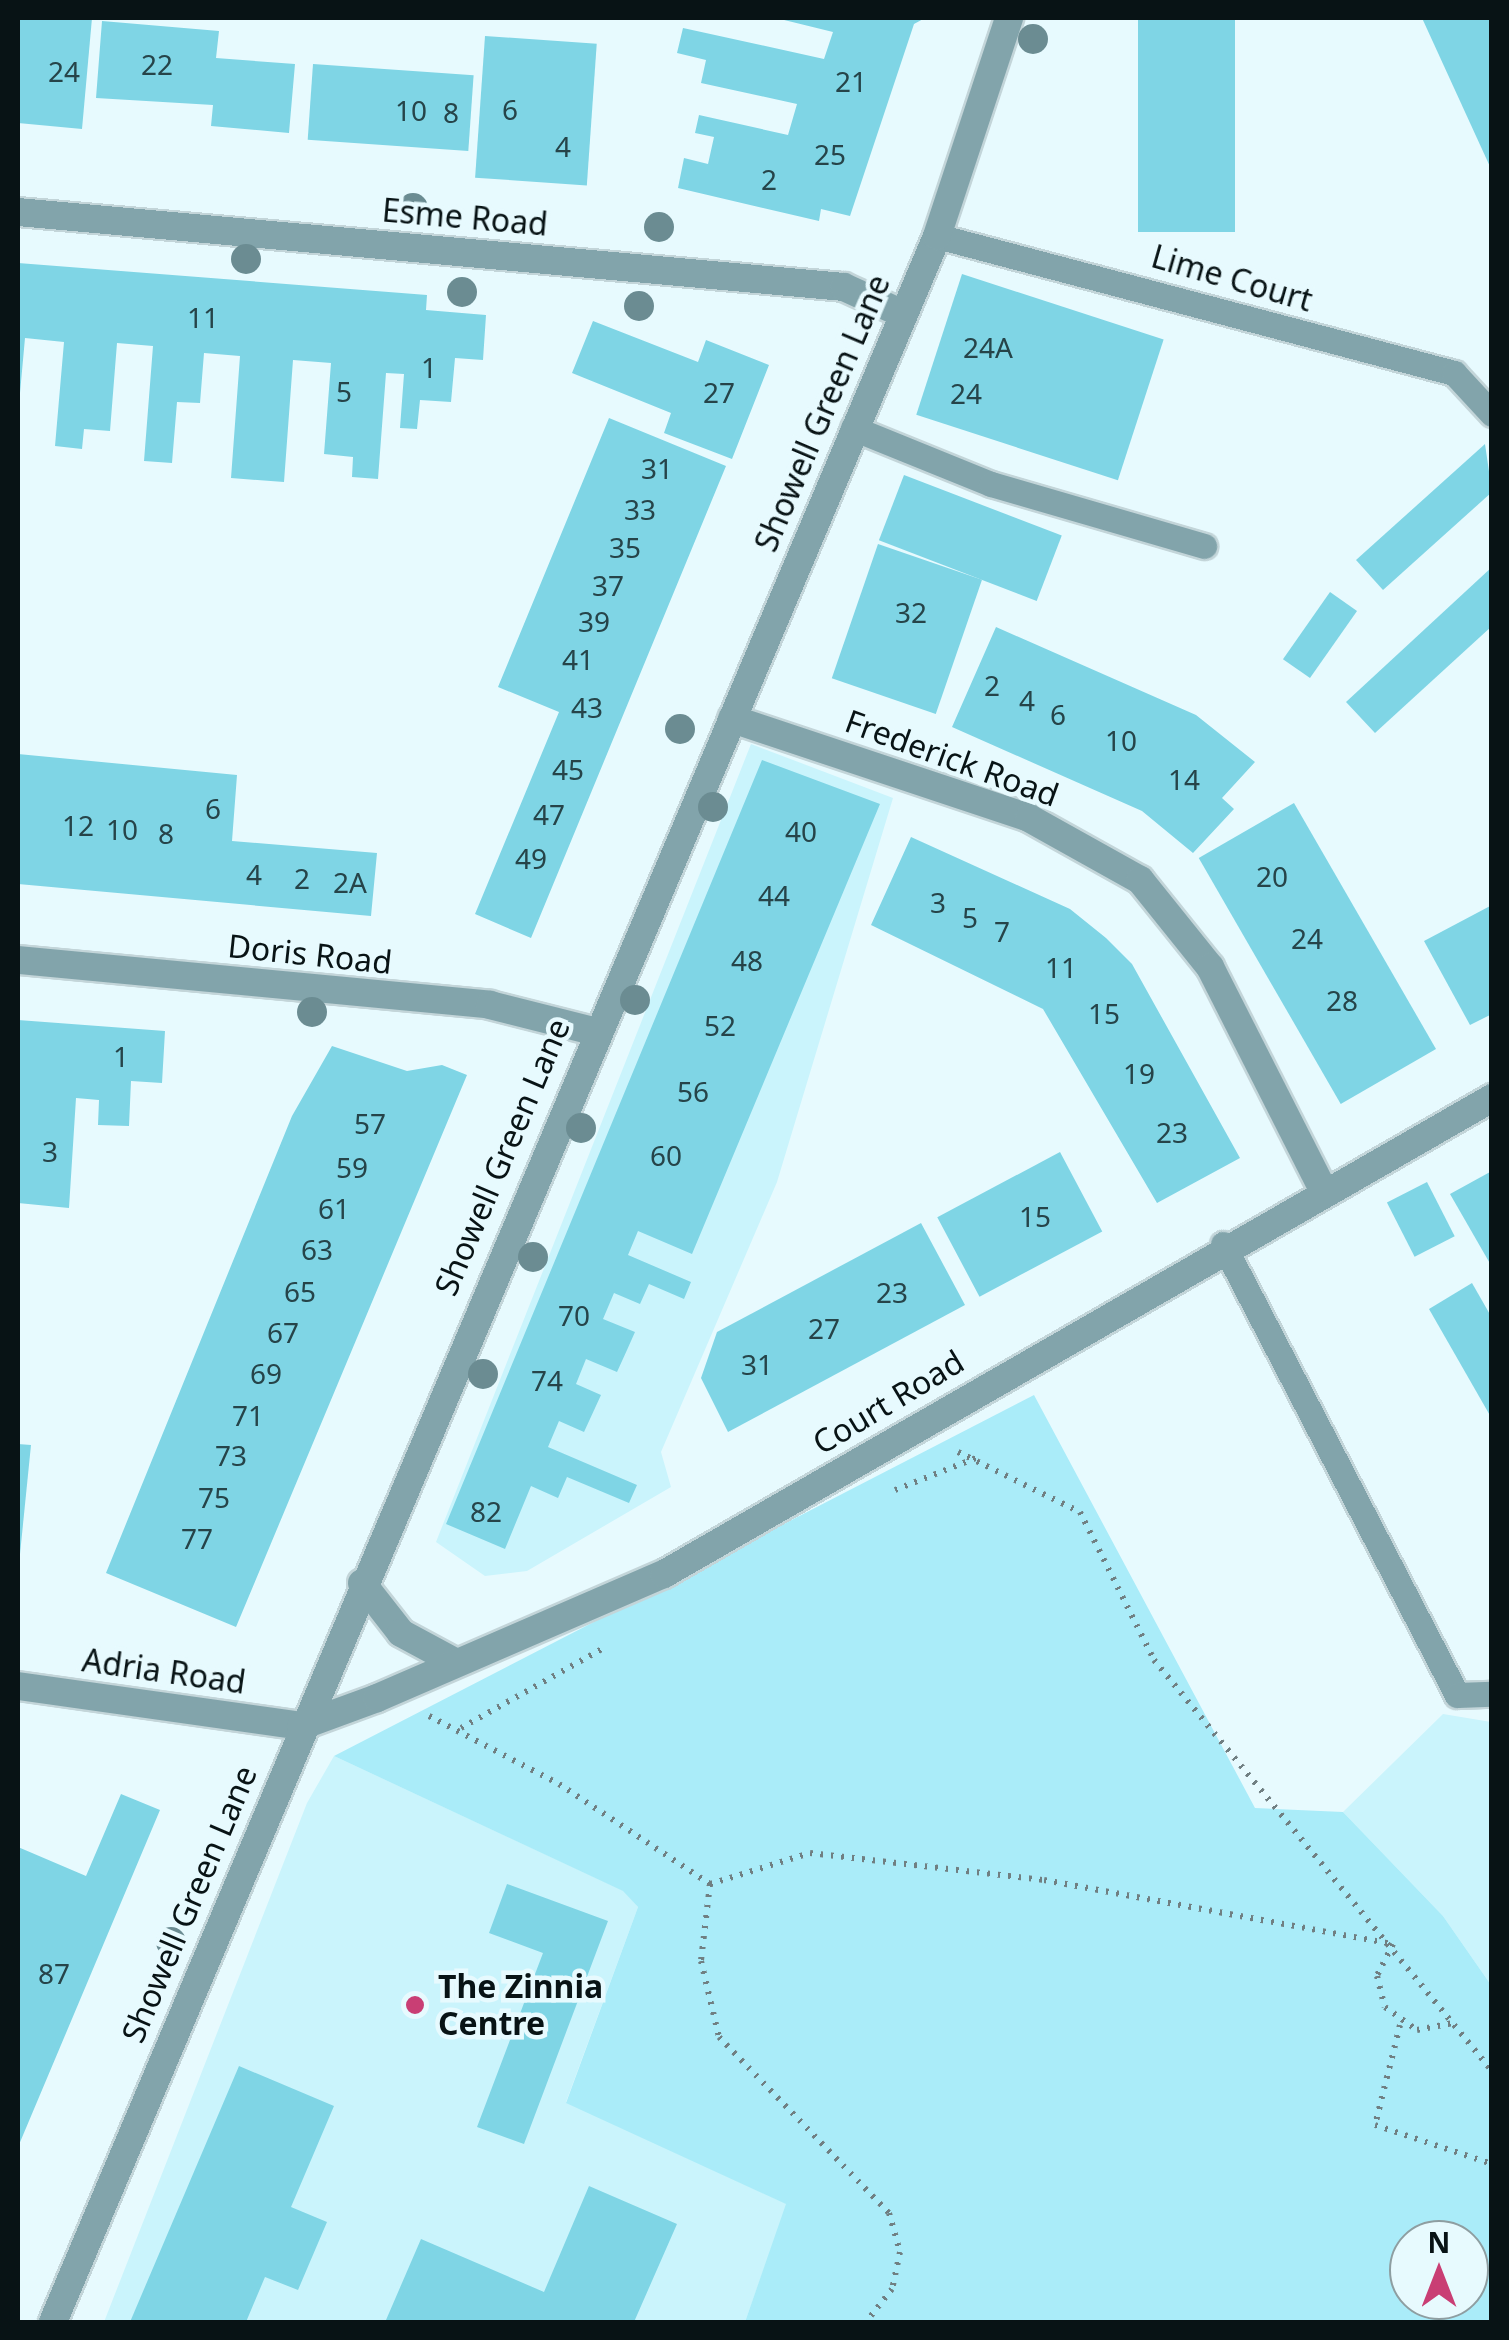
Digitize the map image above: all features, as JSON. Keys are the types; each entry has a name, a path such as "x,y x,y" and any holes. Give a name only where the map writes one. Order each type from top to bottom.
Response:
{"street":[{"name":"Showell Green Lane","path":"53,2322 593,1031 732,719 900,313 937,236 1009,18"},
{"name":"Esme Road","path":"18,212 844,288 900,313"},
{"name":"Frederick Road","path":"732,719 1028,818 1140,880 1210,967 1322,1188"},
{"name":"Doris Road","path":"18,960 490,1006 593,1031"},
{"name":"Court Road","path":"301,1726 377,1698 453,1661 664,1574 1224,1244 1492,1098"},
{"path":"362,1583 401,1633 453,1661"},
{"name":"Adria Road","path":"18,1686 301,1726"}],"lane":[{"name":"Lime Court","path":"937,236 1454,374 1492,414"},
{"path":"853,428 991,484 1204,546"},
{"path":"1224,1244 1456,1695 1492,1694"}],"path":[{"path":"896,1438 978,1457 1080,1512 1154,1660 1393,1944 1492,2071"},
{"path":"377,1698 460,1728 710,1884 810,1853 1044,1880 1393,1944"},
{"path":"710,1884 700,1960 720,2038 889,2213 900,2252 892,2289 866,2322"},
{"path":"1393,1944 1378,1992 1400,2025 1375,2125 1492,2164"},
{"path":"1400,2025 1454,2023"}],"shaded area":[{"path":"751,744 893,798 777,1182 661,1452 671,1487 527,1571 485,1576 436,1542"},
{"path":"1034,1395 1255,1808 1343,1812 1443,1916 1491,1985 1491,2322 745,2322 786,2204 566,2103 638,1907 623,1891 334,1756"},
{"path":"1443,1714 1491,1722 1491,1985 1443,1916 1343,1812"},
{"name":"The Zinnia Centre","path":"334,1756 624,1891 638,1907 566,2102 787,2204 745,2322 104,2322 307,1803"}],"building":[{"path":"18,18 92,18 82,129 18,123"},
{"path":"776,18 925,18 914,24 850,216 821,209 819,221 678,188 684,158 708,164 714,137 695,133 699,115 788,135 797,104 701,83 706,60 677,53 683,28 824,59 833,32"},
{"path":"1138,18 1235,18 1235,232 1138,232"},
{"path":"1422,18 1492,18 1492,171"},
{"path":"102,21 219,31 216,58 295,64 289,133 211,126 213,105 96,98"},
{"path":"485,36 597,44 587,185 475,178"},
{"path":"313,64 474,75 468,151 308,140"},
{"path":"18,263 427,295 426,310 486,315 483,360 455,358 451,402 420,400 417,429 400,428 404,374 386,373 378,479 352,477 353,457 324,454 331,363 293,360 284,482 231,478 240,356 204,353 200,403 177,402 172,463 144,461 153,346 117,343 110,431 84,429 82,449 55,446 64,342 25,338 18,415"},
{"path":"962,274 1164,340 1118,480 916,415"},
{"path":"593,321 698,362 706,340 769,365 732,459 664,433 671,413 572,373"},
{"path":"609,418 726,466 531,938 475,914 559,712 498,687"},
{"path":"1485,444 1492,492 1383,590 1356,560"},
{"path":"904,475 1062,536 1037,601 879,540"},
{"path":"878,544 982,580 936,714 832,678"},
{"path":"1492,567 1492,626 1375,733 1346,702"},
{"path":"1330,592 1357,611 1310,678 1283,659"},
{"path":"996,627 1196,715 1255,762 1222,798 1234,809 1193,853 1142,811 952,727"},
{"path":"18,754 237,775 232,841 377,853 371,916 18,884"},
{"path":"762,760 880,804 692,1254 638,1231 628,1255 691,1282 684,1299 649,1284 640,1304 614,1293 603,1319 635,1332 617,1372 586,1359 576,1384 601,1395 584,1432 559,1421 548,1447 637,1485 629,1503 567,1477 558,1498 531,1486 505,1549 446,1524"},
{"path":"1294,803 1436,1049 1341,1104 1199,858"},
{"path":"911,837 1070,909 1106,938 1132,964 1240,1158 1157,1203 1043,1009 871,925"},
{"path":"1492,905 1492,1014 1470,1025 1424,941"},
{"path":"18,1020 165,1031 162,1083 131,1081 129,1126 98,1125 99,1100 76,1098 69,1208 18,1203"},
{"path":"332,1046 407,1071 442,1065 467,1075 236,1627 106,1573 292,1116"},
{"path":"1060,1152 1102,1231 980,1297 937,1217"},
{"path":"1490,1172 1492,1176 1492,1267 1450,1194"},
{"path":"1427,1182 1455,1236 1415,1257 1387,1202"},
{"path":"921,1223 965,1305 728,1432 701,1378 717,1332"},
{"path":"1472,1283 1492,1318 1492,1419 1429,1309"},
{"path":"18,1444 31,1445 20,1554 18,1554"},
{"path":"121,1794 160,1810 18,2147 18,1847 86,1876"},
{"path":"507,1884 608,1921 524,2144 477,2127 543,1953 489,1933"},
{"path":"239,2066 334,2106 291,2207 327,2222 298,2290 265,2277 246,2322 130,2322"},
{"path":"589,2186 677,2224 634,2322 386,2320 421,2239 544,2292"}],"place":[{"name":"The Zinnia Centre","path":"415,2005"}]}
